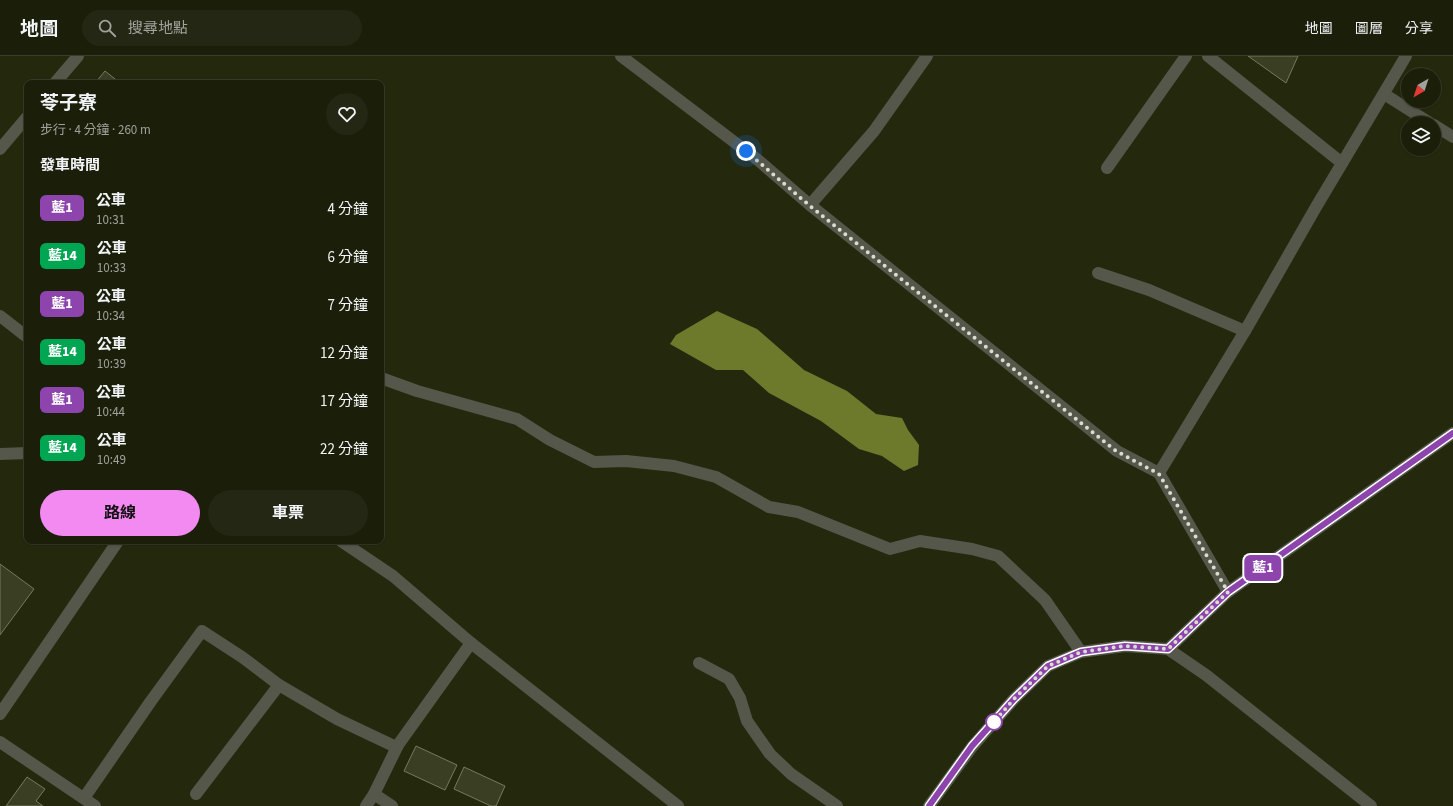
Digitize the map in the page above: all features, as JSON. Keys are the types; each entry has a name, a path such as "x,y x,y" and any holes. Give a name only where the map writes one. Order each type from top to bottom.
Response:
{"street":[{"path":"58,80 78,56"},
{"path":"621,56 758,160 810,206 1116,451 1159,474 1228,592"},
{"path":"810,206 874,132 927,56"},
{"path":"1107,168 1186,56"},
{"path":"1208,56 1342,163"},
{"path":"1159,474 1245,331 1406,56"},
{"path":"1384,94 1419,116"},
{"path":"0,149 24,120"},
{"path":"1441,129 1453,137"},
{"path":"1098,273 1150,290 1245,331"},
{"path":"0,316 24,335"},
{"path":"384,379 417,391 517,419 550,440 594,462 626,461 674,466 716,477 769,507 798,512 890,549 920,541 972,549 998,556 1045,600 1081,652"},
{"path":"1168,649 1228,592 1453,433"},
{"path":"0,454 24,453"},
{"path":"0,714 116,544"},
{"path":"346,544 393,576 471,643 678,806"},
{"path":"84,798 151,701 202,631 242,657 279,686 337,719 396,747 398,745"},
{"path":"366,806 374,794 398,745 471,643"},
{"path":"929,806 972,746 1014,699 1048,666 1081,652 1125,646 1168,649 1206,675 1371,806"},
{"path":"700,663 729,679 740,698 747,721 770,754 791,774 837,806"},
{"path":"196,794 279,686"},
{"path":"0,742 95,806"},
{"path":"374,794 392,806"}],"shaded area":[{"path":"717,311 757,329 804,370 847,391 876,414 902,418 908,430 919,445 918,465 904,471 882,456 859,449 821,421 769,393 743,370 716,370 670,344 676,335"}],"building":[{"path":"1248,56 1298,56 1286,83"},
{"path":"105,71 116,80 98,80"},
{"path":"0,564 34,589 0,635"},
{"path":"416,746 457,765 445,790 404,771"},
{"path":"464,767 505,786 496,806 491,806 454,789"},
{"path":"27,777 45,789 36,801 43,806 6,806"}],"bus line":[{"name":"藍1","path":"929,806 972,746 1014,699 1048,666 1081,652 1125,646 1168,649 1228,592 1453,433"}],"route":[{"path":"746,151 810,206 1116,451 1159,474 1228,592 1168,649 1125,646 1081,652 1048,666 1014,699 993,723 994,722"}]}
